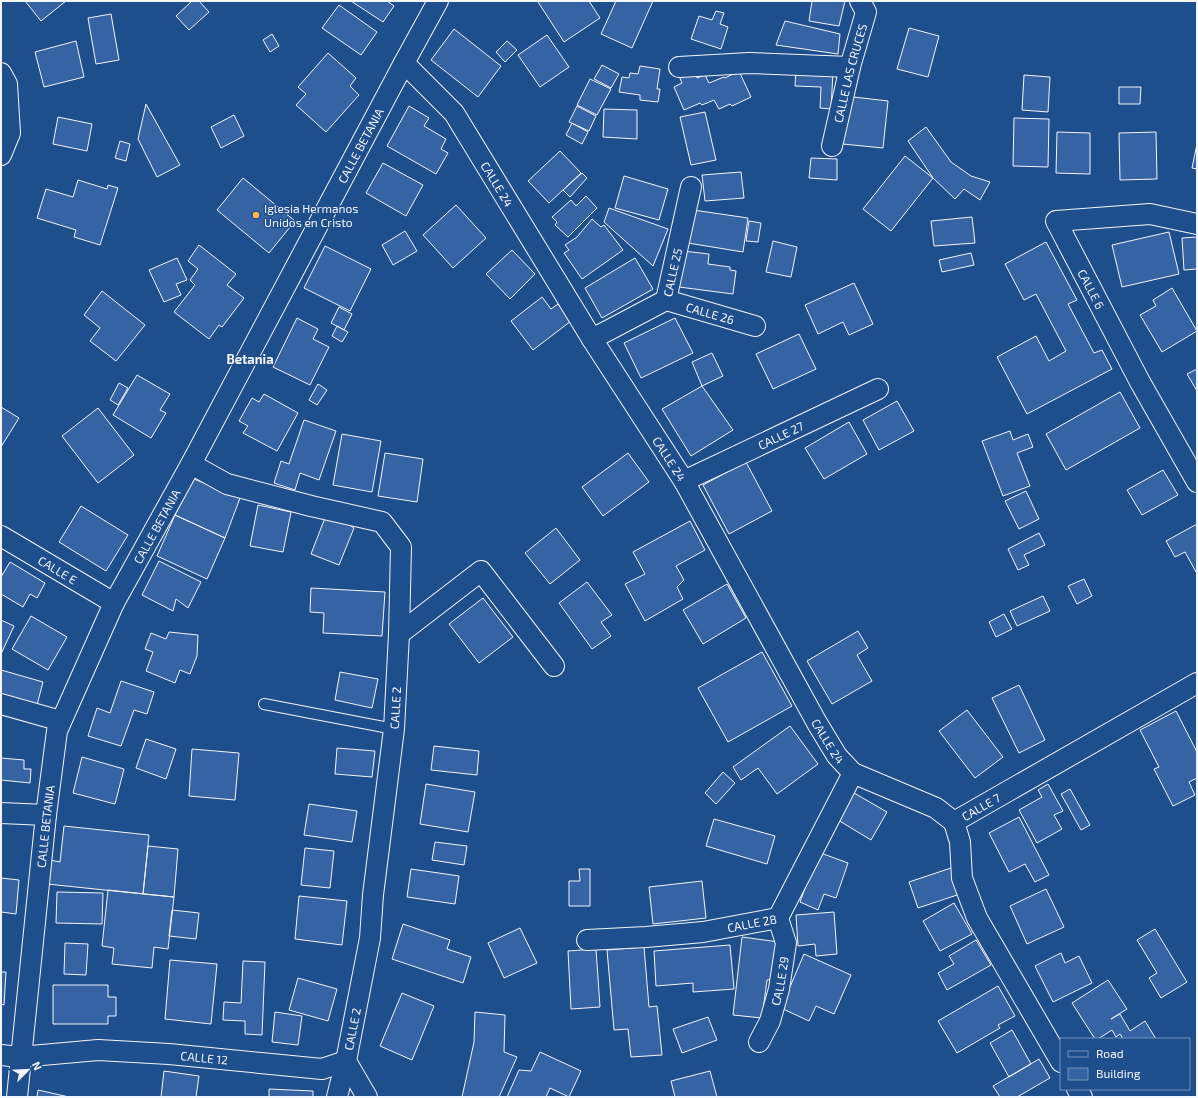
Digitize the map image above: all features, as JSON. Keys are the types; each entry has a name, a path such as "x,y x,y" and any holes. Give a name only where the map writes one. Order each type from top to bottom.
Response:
{"street":[{"name":"CALLE BETANIA","path":"16,1097 10,1056 57,731 114,603 192,464 438,1"},
{"name":"CALLE LAS CRUCES","path":"832,146 850,67 866,12 860,1"},
{"name":"CALLE 24","path":"404,63 454,113 592,339 684,481 816,723 837,756 853,773 936,808 954,822"},
{"path":"679,67 749,63 850,67"},
{"path":"1,73 7,84 10,133 1,154"},
{"name":"CALLE 25","path":"592,339 666,300 691,187"},
{"name":"CALLE 6","path":"1197,224 1150,214 1056,221 1140,382 1197,482"},
{"name":"CALLE 26","path":"666,300 755,326"},
{"name":"CALLE 27","path":"684,481 878,389"},
{"name":"CALLE 2","path":"192,464 227,484 311,506 382,522 401,547 399,634 394,729 373,895 370,938 346,1061 337,1097"},
{"name":"CALLE E","path":"1,536 114,603"},
{"path":"399,634 481,571 554,666"},
{"name":"CALLE 7","path":"1060,1060 977,918 962,878 960,842 954,822 1197,683"},
{"path":"1,704 61,721"},
{"name":"CALLE 28","path":"587,940 702,932 778,918 853,773"},
{"path":"1,813 46,815"},
{"name":"CALLE 29","path":"760,1042 770,1021 779,989 786,944 778,918"},
{"name":"CALLE 12","path":"10,1056 98,1050 170,1054 322,1068 346,1061"},
{"path":"346,1061 367,1097"}],"lane":[{"path":"264,704 394,729"}],"building":[{"path":"25,1 66,1 41,21"},
{"path":"192,1 199,1 209,12 189,30 176,16"},
{"path":"351,1 387,1 394,6 383,22"},
{"path":"589,1 600,18 564,42 538,2"},
{"path":"616,1 653,1 632,48 601,34"},
{"path":"812,1 845,1 839,26 809,21"},
{"path":"339,5 377,32 361,55 322,28"},
{"path":"716,11 724,13 720,24 728,27 721,49 691,39 699,16 712,20"},
{"path":"111,14 119,60 96,64 88,18"},
{"path":"785,21 840,34 838,54 776,45"},
{"path":"909,28 939,36 928,77 897,69"},
{"path":"454,29 501,66 478,97 431,60"},
{"path":"272,34 279,46 270,52 263,40"},
{"path":"547,35 569,67 540,87 518,55"},
{"path":"76,41 84,77 44,87 35,52"},
{"path":"507,41 517,50 505,62 496,52"},
{"path":"328,53 356,78 350,86 359,95 326,132 296,105 306,94 298,87"},
{"path":"602,65 619,74 611,88 594,79"},
{"path":"640,66 660,69 657,89 660,89 658,102 640,100 640,95 619,92 622,77 629,78 630,73 638,74"},
{"path":"796,69 833,72 831,109 820,108 821,87 795,86"},
{"path":"739,71 751,97 732,106 730,104 719,109 714,100 702,105 700,103 684,110 674,87 682,83 680,78 694,72 697,78 705,75 709,83 724,77 725,78"},
{"path":"1024,75 1050,77 1048,112 1022,110"},
{"path":"590,79 611,89 597,115 577,105"},
{"path":"1119,87 1141,87 1140,104 1119,104"},
{"path":"845,96 888,101 883,148 843,144"},
{"path":"146,104 180,165 157,177 138,139"},
{"path":"409,106 429,118 424,126 446,139 441,149 448,153 436,174 387,146"},
{"path":"577,106 596,116 589,131 569,122"},
{"path":"604,109 637,110 637,139 603,137"},
{"path":"705,112 716,160 691,165 680,117"},
{"path":"234,115 244,136 221,148 211,127"},
{"path":"58,117 92,124 87,151 53,144"},
{"path":"1014,118 1049,119 1048,167 1013,166"},
{"path":"572,123 588,132 582,144 566,135"},
{"path":"926,127 951,162 971,176 990,182 980,200 964,189 955,199 933,178 908,141"},
{"path":"1057,132 1090,133 1090,174 1056,173"},
{"path":"1156,132 1157,179 1120,180 1119,133"},
{"path":"120,141 130,144 126,161 115,158"},
{"path":"1197,144 1197,169 1192,168"},
{"path":"560,151 581,173 549,203 528,181"},
{"path":"905,156 933,178 891,231 863,209"},
{"path":"811,158 837,159 837,180 809,178"},
{"path":"383,163 423,185 406,216 366,193"},
{"path":"741,172 744,198 705,201 702,175"},
{"path":"582,173 587,178 570,197 563,190"},
{"path":"624,176 668,189 659,220 615,208"},
{"name":"Iglesia Hermanos Unidos en Cristo","path":"243,178 295,221 269,253 217,210"},
{"path":"78,180 107,189 108,185 118,188 100,245 74,237 76,230 37,218 46,189 73,197"},
{"path":"586,196 597,208 568,237 555,225 557,222 552,217 571,200 576,206"},
{"path":"456,205 486,238 453,268 423,235"},
{"path":"609,208 668,229 653,266 604,222"},
{"path":"693,210 748,218 743,252 688,243"},
{"path":"972,217 975,243 934,246 931,221"},
{"path":"592,219 601,227 604,225 623,250 582,279 564,253 569,250 565,245 577,237"},
{"path":"749,221 761,223 758,242 746,241"},
{"path":"405,231 417,251 393,265 382,245"},
{"path":"1169,232 1179,274 1122,287 1112,245"},
{"path":"1197,237 1197,269 1184,270 1182,238"},
{"path":"773,241 797,247 791,277 766,272"},
{"path":"1046,242 1077,300 1068,304 1094,353 1102,350 1112,369 1027,414 997,357 1036,336 1049,361 1066,351 1036,294 1024,300 1005,264"},
{"path":"199,245 236,274 227,285 244,298 222,327 219,325 209,339 174,312 195,285 190,280 198,269 188,261"},
{"path":"325,246 371,269 350,311 304,288"},
{"path":"512,250 535,274 510,299 486,274"},
{"path":"683,251 709,254 708,264 730,267 730,270 736,271 733,294 679,287"},
{"path":"971,253 974,265 942,272 939,260"},
{"path":"177,258 187,280 176,284 181,295 164,302 149,270"},
{"path":"635,258 653,289 602,318 585,288"},
{"path":"854,283 873,324 849,335 843,322 818,334 805,305"},
{"path":"1172,288 1197,331 1162,352 1140,315 1156,306 1153,300"},
{"path":"102,291 145,325 116,361 90,341 100,328 84,315"},
{"path":"542,297 551,309 558,304 571,321 533,350 511,321"},
{"path":"339,307 352,314 344,330 331,323"},
{"path":"297,318 318,329 313,339 329,347 310,385 273,367"},
{"path":"675,318 693,353 641,378 624,343"},
{"path":"337,326 348,332 342,342 332,336"},
{"path":"799,334 816,369 773,389 756,354"},
{"path":"712,353 723,376 702,386 692,362"},
{"path":"1197,369 1197,391 1187,374"},
{"path":"137,375 170,394 160,410 166,413 151,438 113,415"},
{"path":"119,383 128,388 118,405 110,400"},
{"path":"318,384 327,390 317,405 309,400"},
{"path":"702,386 733,430 691,456 662,409"},
{"path":"1120,392 1140,428 1066,470 1046,434"},
{"path":"264,394 298,413 277,451 243,433 248,426 239,421 252,398 259,402"},
{"path":"897,401 914,431 879,450 863,420"},
{"path":"1,407 19,418 1,447"},
{"path":"98,408 134,455 98,483 62,436"},
{"path":"304,420 336,431 319,480 300,473 295,490 274,483 281,461 289,464"},
{"path":"849,422 867,454 824,479 805,448"},
{"path":"1010,431 1013,440 1028,434 1033,447 1017,453 1030,486 1003,496 982,441"},
{"path":"342,434 381,441 372,492 333,485"},
{"path":"385,453 423,459 417,502 378,496"},
{"path":"628,453 649,482 603,516 582,487"},
{"path":"746,462 772,511 729,534 703,485"},
{"path":"1163,470 1178,495 1142,515 1127,490"},
{"path":"194,479 240,498 225,538 175,515"},
{"path":"1026,491 1039,519 1019,529 1005,501"},
{"path":"258,505 291,512 283,552 250,546"},
{"path":"81,506 128,535 106,571 59,542"},
{"path":"328,510 354,528 339,565 311,554"},
{"path":"175,515 225,538 207,579 157,556"},
{"path":"690,521 705,550 676,566 684,580 677,587 683,599 645,621 625,584 645,574 633,552"},
{"path":"1197,524 1196,572 1185,552 1175,557 1166,541"},
{"path":"556,528 580,560 550,584 525,553"},
{"path":"1039,533 1045,545 1024,555 1029,565 1018,570 1008,549"},
{"path":"159,561 201,582 188,608 176,599 173,611 142,595"},
{"path":"10,562 45,583 37,598 30,594 23,607 1,594 1,577"},
{"path":"1084,579 1092,596 1077,604 1068,586"},
{"path":"587,582 612,615 601,622 611,636 592,649 559,603"},
{"path":"727,584 746,618 703,644 683,610"},
{"path":"311,588 385,592 382,636 323,633 324,613 310,612"},
{"path":"1043,596 1050,611 1017,626 1010,611"},
{"path":"483,598 513,637 479,663 449,624"},
{"path":"1004,614 1012,629 996,637 989,622"},
{"path":"31,616 67,637 48,670 12,649"},
{"path":"1,620 14,626 1,654"},
{"path":"858,631 868,648 857,655 872,681 832,704 807,661"},
{"path":"169,632 198,635 197,656 190,674 180,670 175,683 146,671 153,652 145,649 151,633 166,639"},
{"path":"762,652 792,706 728,742 698,688"},
{"path":"1,670 43,682 37,705 1,695"},
{"path":"340,672 378,679 372,708 335,700"},
{"path":"121,681 154,692 147,714 134,710 121,746 88,736 97,708 110,713"},
{"path":"1019,685 1045,740 1019,753 992,698"},
{"path":"967,710 1003,757 975,778 939,731"},
{"path":"1176,711 1197,752 1197,778 1189,782 1195,795 1173,806 1154,769 1159,767 1140,730"},
{"path":"790,726 818,764 777,794 758,768 741,780 733,767"},
{"path":"146,739 176,749 166,779 136,768"},
{"path":"434,746 479,751 477,775 431,770"},
{"path":"337,748 375,751 372,777 335,774"},
{"path":"192,749 239,753 235,800 189,796"},
{"path":"82,757 124,769 115,804 73,793"},
{"path":"1,758 24,760 24,769 31,769 30,783 1,780"},
{"path":"723,772 735,783 716,804 705,793"},
{"path":"426,784 475,792 468,832 420,824"},
{"path":"1048,784 1063,811 1054,815 1062,829 1037,843 1019,810 1042,797 1038,790"},
{"path":"1070,789 1090,825 1081,830 1061,794"},
{"path":"854,793 887,812 871,840 838,820"},
{"path":"309,804 357,811 352,842 304,835"},
{"path":"1019,817 1049,875 1035,882 1025,864 1009,872 989,833"},
{"path":"714,819 775,836 767,864 706,846"},
{"path":"64,826 149,835 143,894 47,884 50,860 60,862"},
{"path":"435,842 467,846 464,865 432,860"},
{"path":"148,846 178,849 174,897 143,894"},
{"path":"305,848 334,851 330,888 301,885"},
{"path":"818,852 848,863 836,898 824,894 818,910 800,902"},
{"path":"951,868 960,894 918,908 909,882"},
{"path":"411,869 459,876 455,904 407,897"},
{"path":"579,869 590,869 590,906 569,906 569,881 580,881"},
{"path":"1,878 19,880 16,914 1,912"},
{"path":"702,881 706,918 653,924 649,887"},
{"path":"1046,889 1064,927 1027,944 1010,906"},
{"path":"108,890 174,897 168,949 154,947 152,968 112,964 114,948 102,946"},
{"path":"57,892 103,893 102,924 56,923"},
{"path":"299,896 347,901 342,945 295,939"},
{"path":"954,903 972,934 940,951 923,921"},
{"path":"172,910 199,913 196,939 169,936"},
{"path":"834,912 837,954 816,956 815,944 798,946 796,915"},
{"path":"403,924 450,940 447,949 471,957 463,983 392,959"},
{"path":"520,928 537,963 504,978 488,943"},
{"path":"1155,929 1187,982 1161,998 1149,978 1157,973 1137,940"},
{"path":"742,937 779,942 774,979 767,980 762,1018 733,1015"},
{"path":"976,940 991,965 947,990 938,973 954,964 949,956"},
{"path":"65,943 88,944 86,975 64,974"},
{"path":"730,945 734,989 693,992 693,983 656,986 654,951"},
{"path":"644,947 649,1007 657,1006 662,1055 631,1057 628,1029 614,1030 607,950"},
{"path":"596,949 600,1007 571,1009 568,951"},
{"path":"1061,953 1065,963 1079,956 1092,983 1053,1002 1035,966"},
{"path":"804,954 851,975 834,1014 816,1006 809,1021 781,1008"},
{"path":"170,960 217,964 211,1024 165,1019"},
{"path":"243,961 265,962 262,1035 245,1034 245,1021 223,1020 224,1002 241,1003"},
{"path":"1,972 6,972 4,1005 1,1004"},
{"path":"298,978 337,989 328,1021 289,1010"},
{"path":"1108,980 1127,1009 1111,1019 1120,1014 1130,1031 1145,1021 1155,1038 1122,1038 1120,1034 1116,1037 1112,1030 1100,1038 1094,1038 1072,1003"},
{"path":"53,985 108,985 108,997 116,997 116,1016 108,1016 108,1024 53,1024"},
{"path":"998,986 1015,1016 998,1025 1000,1028 957,1053 938,1021"},
{"path":"402,993 434,1006 412,1060 380,1046"},
{"path":"275,1012 302,1016 298,1045 272,1042"},
{"path":"475,1012 505,1015 504,1052 517,1057 499,1097 462,1097 474,1042"},
{"path":"708,1017 717,1040 682,1053 673,1029"},
{"path":"1012,1030 1031,1064 1009,1077 990,1043"},
{"path":"540,1052 581,1071 569,1097 550,1088 546,1097 507,1097 519,1070 531,1071"},
{"path":"1039,1059 1050,1078 1017,1097 1000,1097 993,1086"},
{"path":"164,1071 199,1076 196,1097 161,1097"},
{"path":"710,1071 717,1097 675,1097 671,1081"},
{"path":"269,1089 313,1091 313,1097 269,1097"},
{"path":"38,1090 69,1097 37,1097"}],"place":[{"name":"Iglesia Hermanos Unidos en Cristo","path":"256,215"}],"district":[{"name":"Betania","path":"250,359"}]}
